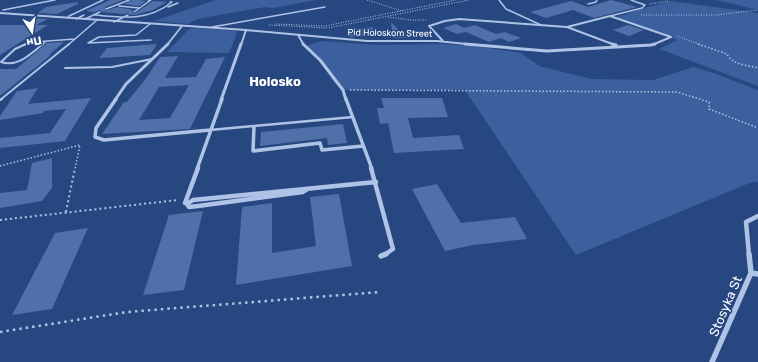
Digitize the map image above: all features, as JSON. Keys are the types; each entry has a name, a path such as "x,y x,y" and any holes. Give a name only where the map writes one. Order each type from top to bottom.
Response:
{"street":[{"name":"Pid Holoskom Street","path":"1,11 76,19 246,30 366,41 443,41 547,51 651,45 671,37"},
{"path":"567,27 610,16 671,37"},
{"path":"443,41 429,28 430,25 459,19 567,27 618,46"},
{"path":"182,26 166,46 126,84 96,128 95,137 104,140 210,130"},
{"path":"246,30 210,130 187,201 189,207 303,192 306,190"},
{"path":"298,35 305,46 320,60 343,90 376,182 393,249 388,254 381,256"},
{"path":"254,127 253,151 320,143 322,150 363,146"},
{"path":"187,201 376,182"},
{"name":"Stosyka St","path":"712,362 751,273 746,222 758,216"},
{"path":"751,273 758,274"}],"lane":[{"path":"1,11 55,0"},
{"path":"68,18 69,16 103,0"},
{"path":"106,9 129,0"},
{"path":"134,12 151,0 148,0"},
{"path":"499,0 506,9 541,25"},
{"path":"588,4 596,2 597,0"},
{"path":"631,0 645,5"},
{"path":"162,9 172,2 170,2"},
{"path":"95,15 139,17 178,4"},
{"path":"117,5 139,8"},
{"path":"610,16 642,8 645,5"},
{"path":"211,28 325,6"},
{"path":"85,19 100,12"},
{"path":"76,19 84,15"},
{"path":"114,22 128,15"},
{"path":"0,100 97,20"},
{"path":"150,24 136,35 99,37 88,43 151,40"},
{"path":"45,42 19,61 7,64 1,62 24,44 75,39"},
{"path":"66,68 112,67 152,59"},
{"path":"210,130 353,117"}],"path":[{"path":"367,0 403,11"},
{"path":"267,25 278,23 325,26 456,0"},
{"path":"273,24 328,28 469,0"},
{"path":"645,5 668,1 667,0"},
{"path":"641,18 638,14 659,16 716,15 758,10"},
{"path":"385,17 428,20"},
{"path":"675,35 727,54 730,60 734,62 758,68"},
{"path":"671,37 692,42"},
{"path":"343,90 677,92 709,102 709,109 758,128"},
{"path":"0,166 80,145 66,213"},
{"path":"0,220 187,201"},
{"path":"0,332 127,312 380,292"}],"shaded area":[{"path":"216,0 316,0 197,19 188,24 154,21"},
{"path":"717,0 758,0 758,10"},
{"path":"670,1 758,13 758,86 659,49 677,40 617,17"},
{"path":"197,28 235,31 237,33 229,53 167,52 189,29"},
{"path":"322,41 377,45 445,44 482,47 521,53 539,66 591,79 653,80 693,67 714,73 758,90 758,182 752,182 576,255 465,90 343,90 333,81 322,61 305,46"}],"building":[{"path":"110,0 123,0 105,7 105,11 117,7 133,10 132,12 134,14 153,1 167,2 153,10 135,15 130,15 128,13 102,12 100,10 95,12 86,11"},
{"path":"131,0 146,1 139,6 124,4"},
{"path":"611,0 637,7 594,18 573,10 546,18 530,12 571,1 588,7"},
{"path":"78,2 78,4 57,14 38,13 46,7"},
{"path":"32,18 48,19 36,25 48,25 0,55 0,25 24,25"},
{"path":"391,22 406,38 393,38"},
{"path":"456,24 464,28 475,25 496,34 505,32 521,38 509,42 501,38 489,42 466,32 457,34 443,28"},
{"path":"628,25 644,30 629,36 613,30"},
{"path":"372,27 378,35 351,37 347,30"},
{"path":"64,42 49,55 51,55 0,96 0,69 16,69 47,43"},
{"path":"157,44 150,55 99,58 107,48"},
{"path":"178,56 165,78 196,77 206,59 225,57 190,129 102,134 124,102 127,102 147,77 160,57","holes":["189,85 170,118 139,120 159,87"]},
{"path":"38,88 28,104 91,98 65,141 0,148 0,138 50,133 66,109 44,111 43,113 0,120 0,116 17,91"},
{"path":"381,98 442,98 448,117 408,118 413,138 459,135 464,149 394,153 388,123 380,124 377,108 384,108"},
{"path":"343,124 347,143 328,145 327,138 260,146 261,132"},
{"path":"52,158 52,188 42,201 0,208 0,193 27,190 32,163"},
{"path":"437,184 461,223 515,217 527,239 473,245 445,251 412,189"},
{"path":"339,194 352,266 236,285 242,207 272,203 272,253 316,246 310,197"},
{"path":"203,211 184,290 143,295 169,215"},
{"path":"88,228 52,309 12,315 55,233"}],"district":[{"name":"Holosko","path":"275,81"}]}
